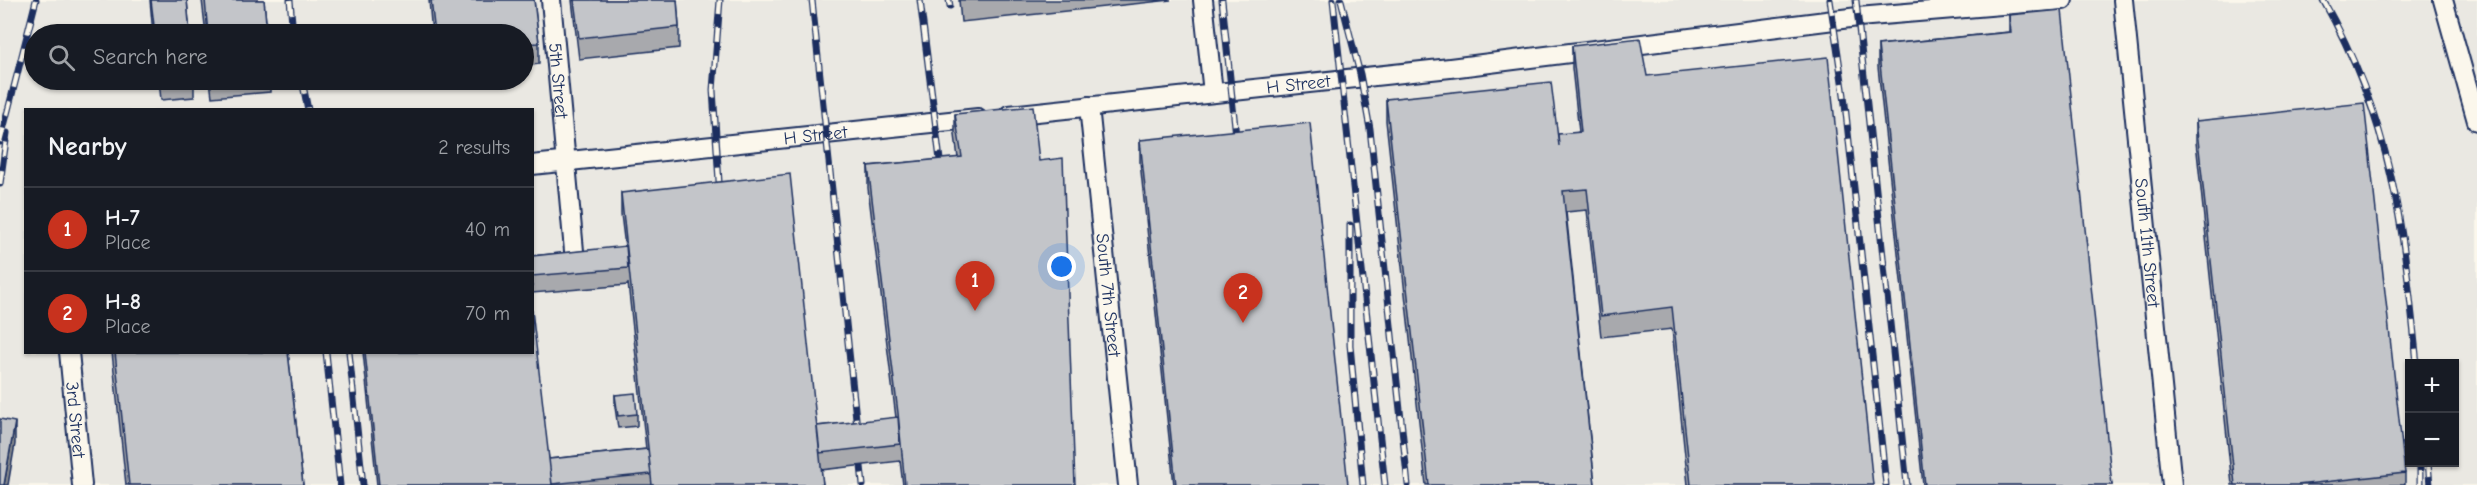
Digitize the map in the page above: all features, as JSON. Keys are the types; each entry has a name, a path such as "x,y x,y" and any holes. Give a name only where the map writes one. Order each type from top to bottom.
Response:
{"lane":[{"name":"5th Street","path":"551,0 574,251"},
{"path":"1203,0 1213,93"},
{"name":"H Street","path":"534,165 1461,66 1858,17 2063,0"},
{"name":"South 11th Street","path":"2123,0 2172,485"},
{"path":"2444,0 2477,121"},
{"name":"South 7th Street","path":"1089,106 1128,485"},
{"name":"3rd Street","path":"69,354 82,485"}],"shaded area":[{"path":"0,0 2477,0 2477,485 0,485"}],"building":[{"path":"151,0 187,0 189,24 154,24"},
{"path":"205,0 264,0 266,24 207,24"},
{"path":"431,0 534,0 539,43 534,43 534,24 434,24"},
{"path":"574,0 677,0 679,27 579,38"},
{"path":"2062,10 2112,485 1925,485 1878,45 2011,32 2009,15"},
{"path":"1640,38 1647,76 1828,57 1873,485 1691,485 1672,307 1601,316 1587,189 1563,191 1595,485 1429,485 1386,99 1551,82 1559,146 1558,134 1581,132 1572,46"},
{"path":"2364,103 2405,473 2297,485 2235,485 2196,121"},
{"path":"1033,106 1039,161 1063,158 1075,485 905,485 868,166 962,157 955,114"},
{"path":"1310,123 1348,485 1176,485 1140,140"},
{"path":"790,174 823,485 652,485 621,193"},
{"path":"626,246 628,268 534,276 534,256"},
{"path":"534,328 552,485 379,485 365,354 534,354"},
{"path":"115,354 288,354 303,485 129,485"},
{"path":"635,393 637,414 618,416 615,395"},
{"path":"898,417 900,444 820,453 817,426"},
{"path":"0,419 15,422 4,485 0,485"},
{"path":"648,449 651,474 552,484 549,459"}],"railway":[{"path":"30,24 36,0"},
{"path":"290,0 292,24"},
{"path":"720,0 713,90 720,197"},
{"path":"812,0 863,485"},
{"path":"920,0 942,176"},
{"path":"949,0 950,6"},
{"path":"1222,0 1237,146"},
{"path":"1333,0 1385,485"},
{"path":"1341,0 1360,74 1370,129 1408,485"},
{"path":"1830,0 1844,95 1886,485"},
{"path":"1856,0 1907,485"},
{"path":"2323,0 2347,46 2380,133 2400,220 2416,359"},
{"path":"0,142 24,47"},
{"path":"304,90 308,108"},
{"path":"0,184 7,133"},
{"path":"1350,225 1350,345 1363,485"},
{"path":"326,354 340,485"},
{"path":"349,354 363,485"},
{"path":"2420,467 2420,485"},
{"path":"2428,467 2430,485"}],"place":[{"name":"H-7","path":"975,311"},
{"name":"H-8","path":"1243,323"}]}
